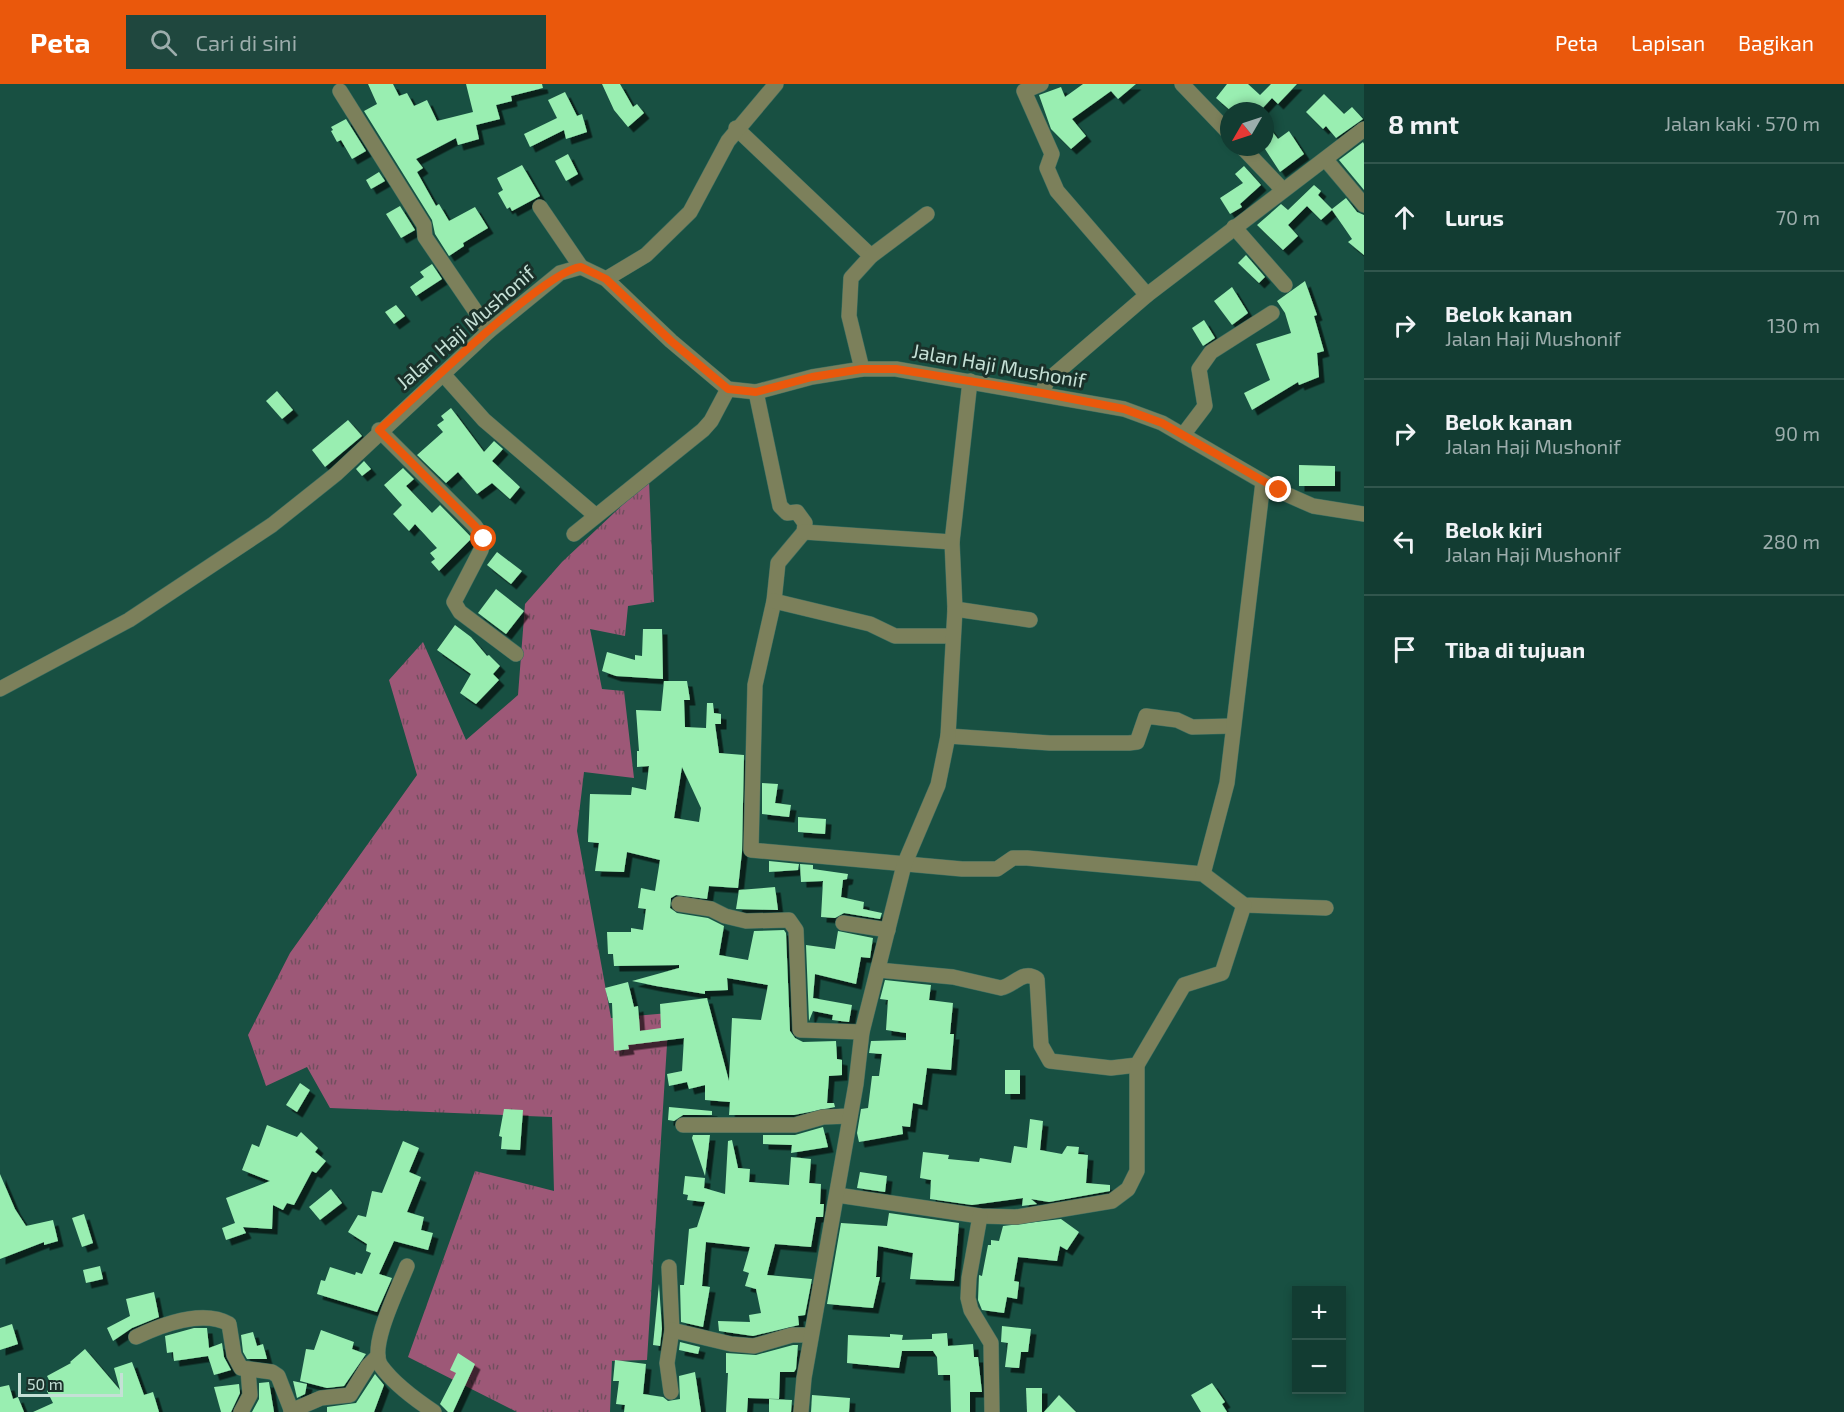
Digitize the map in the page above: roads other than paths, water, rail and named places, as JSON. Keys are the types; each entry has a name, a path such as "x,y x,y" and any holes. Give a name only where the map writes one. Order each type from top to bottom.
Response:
{"street":[{"path":"606,279 646,255 690,212 736,128 776,84"},
{"path":"1041,84 1022,88 1052,154 1047,168 1057,191 1147,295"},
{"path":"1182,84 1220,124"},
{"path":"340,91 424,225 429,243 489,331"},
{"path":"736,128 871,256"},
{"path":"1042,393 1047,381 1147,295 1364,129"},
{"path":"1251,156 1283,190"},
{"path":"1326,160 1364,205"},
{"path":"540,207 581,267 606,279 671,341 728,389 711,421 703,430 574,534"},
{"path":"862,369 849,316 851,278 871,256 927,214"},
{"path":"1234,227 1285,285"},
{"name":"Jalan Haji Mushonif","path":"0,689 129,620 272,525 336,474 379,430 489,331 560,273 581,267"},
{"path":"1184,435 1205,406 1199,369 1211,352 1272,314"},
{"name":"Jalan Haji Mushonif","path":"728,389 756,392 785,382 862,369 896,369 1124,409 1162,423 1263,482 1313,506 1364,514"},
{"path":"443,374 484,420 595,515"},
{"path":"801,1412 811,1335 837,1195 862,1032 904,865 938,785 948,736 955,609 952,542 970,381"},
{"path":"756,392 780,506 787,513 797,512 805,523 804,532 778,563 774,601 755,685 751,850 904,865 990,870 997,869 1013,858 1027,858 1203,874 1244,905 1326,908"},
{"path":"379,430 475,526 484,539 482,550 454,602 460,612 516,654"},
{"path":"1203,874 1227,783 1263,482"},
{"path":"804,532 952,542"},
{"path":"774,601 870,624 895,636 953,636"},
{"path":"955,609 1030,620"},
{"path":"948,736 1050,743 1129,743 1137,742 1146,716 1177,720 1192,727 1233,726"},
{"path":"679,904 711,909 725,916 746,921 789,920 796,930 800,1030 862,1032"},
{"path":"837,1195 980,1216 1016,1217 1112,1201 1128,1189 1137,1171 1137,1065 1184,986 1222,973 1244,905"},
{"path":"843,923 888,930"},
{"path":"878,970 952,977 1001,988 1009,986 1021,976 1032,975 1037,979 1041,1045 1050,1061 1111,1068 1137,1065"},
{"path":"683,1125 795,1125 823,1117 850,1116"},
{"path":"980,1216 969,1278 968,1298 971,1310 992,1343 992,1412"},
{"path":"407,1266 378,1342 378,1356 381,1366 416,1399 434,1412"},
{"path":"669,1267 672,1330 667,1364 671,1392"},
{"path":"136,1337 158,1326 219,1318 229,1324 234,1355 242,1368 272,1372 278,1376 292,1412 321,1398 350,1395 368,1366 378,1356"},
{"path":"672,1330 731,1344 754,1346 792,1335 811,1335"},
{"path":"241,1412 250,1395 248,1370"}]}
